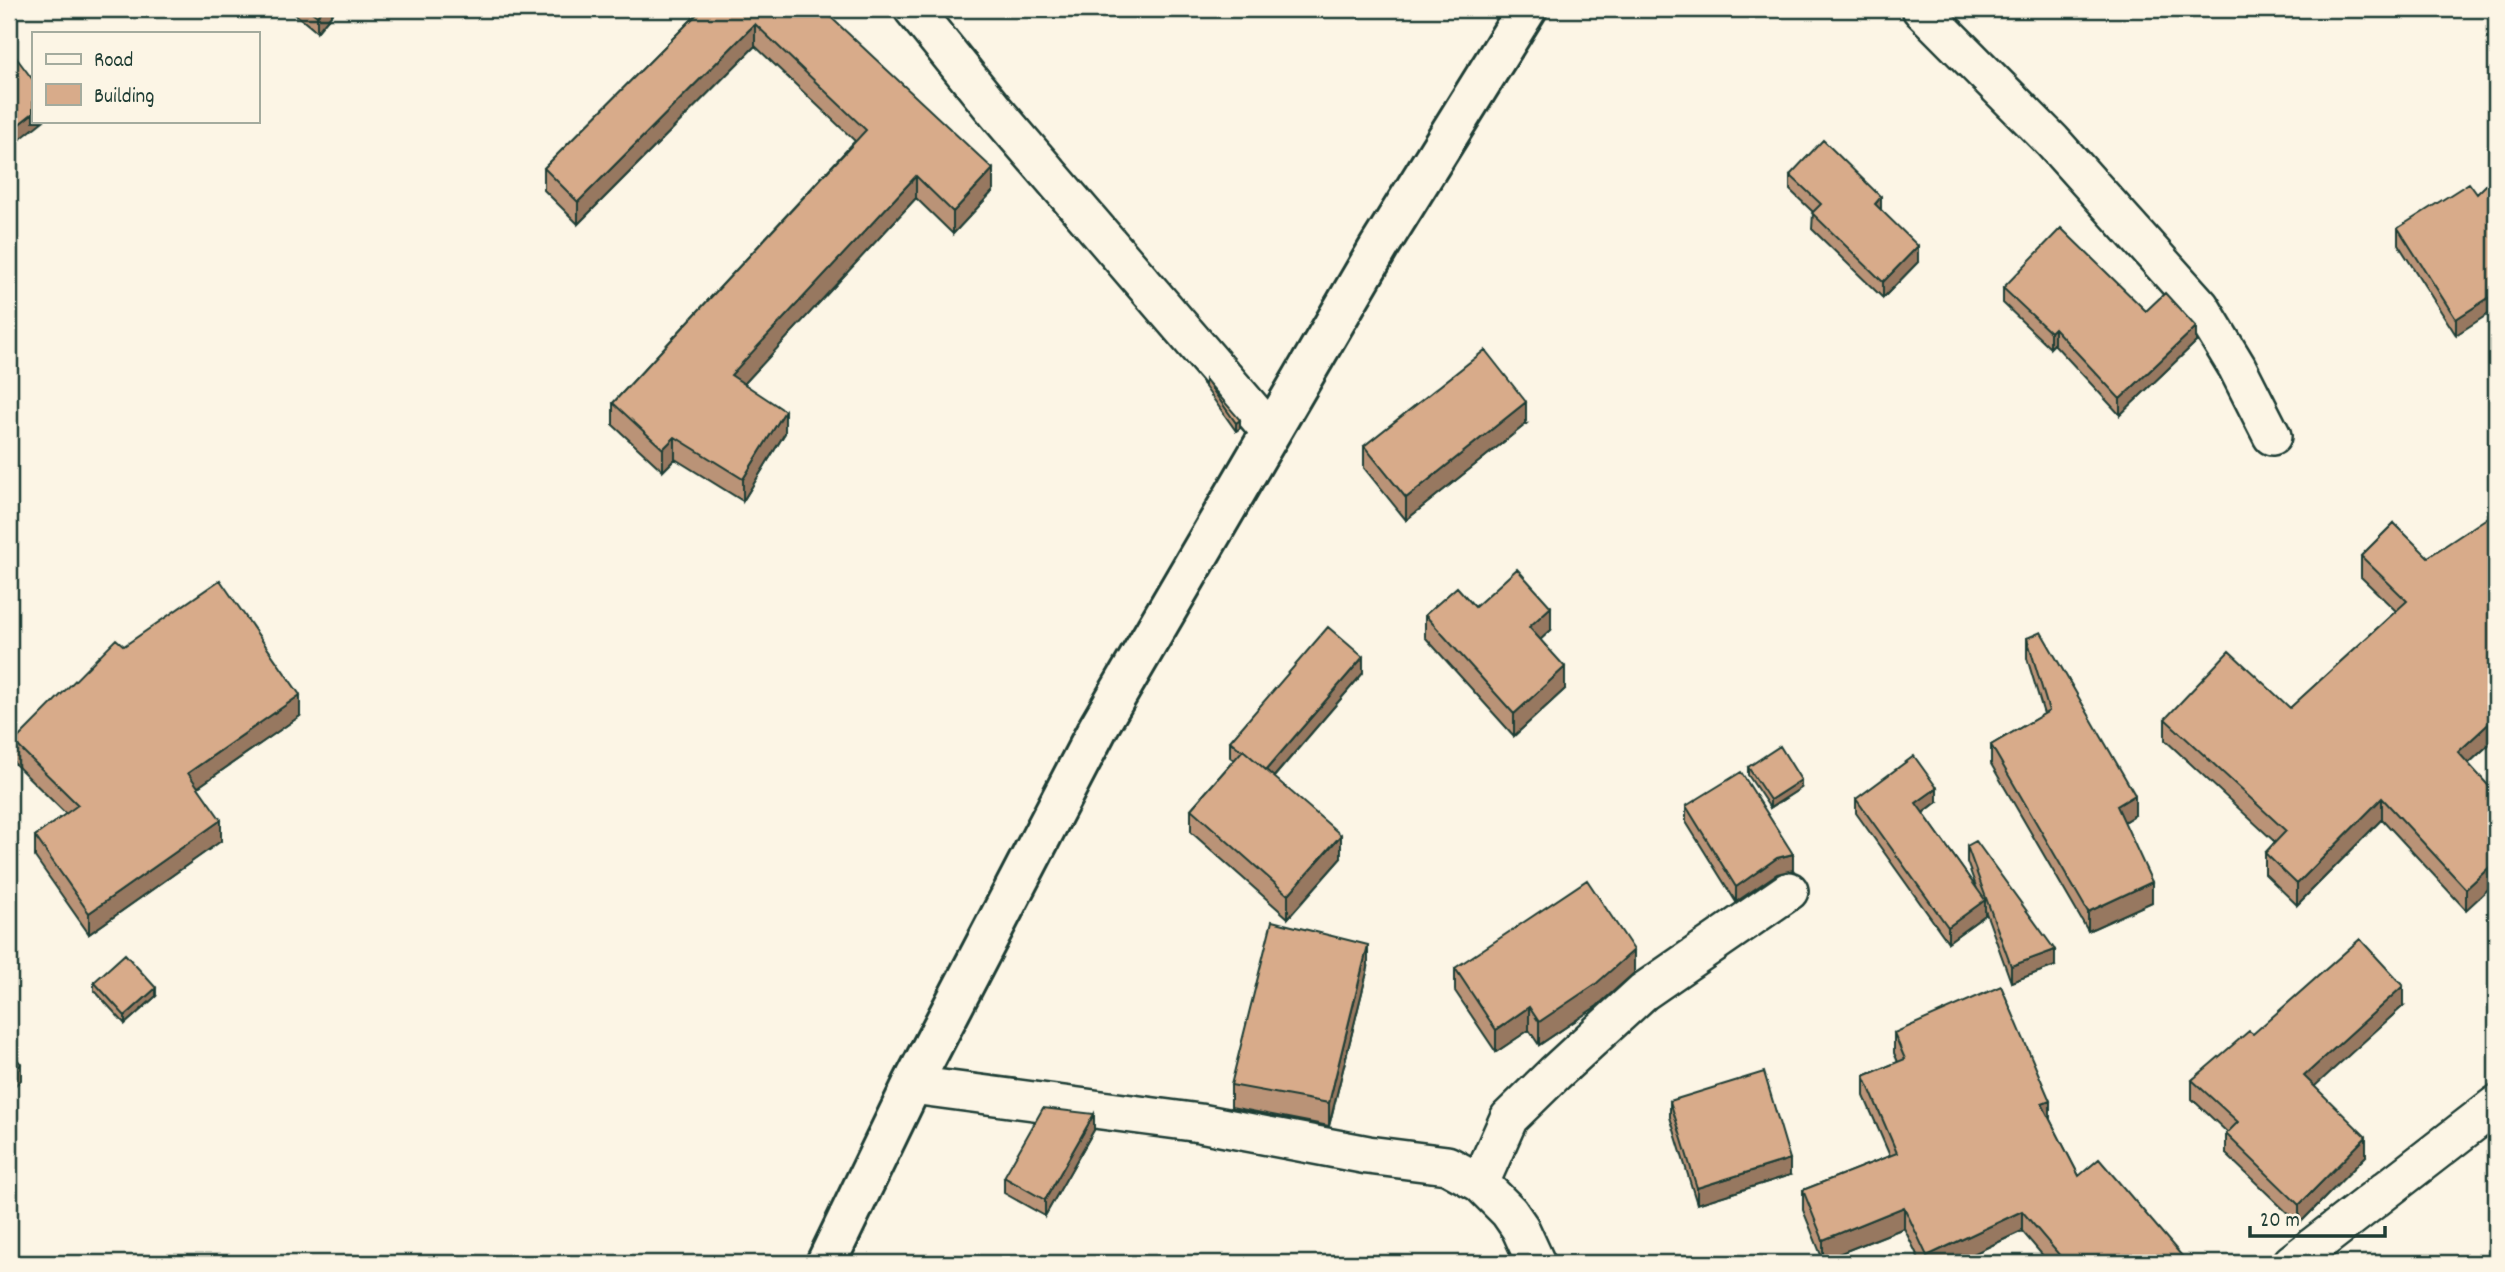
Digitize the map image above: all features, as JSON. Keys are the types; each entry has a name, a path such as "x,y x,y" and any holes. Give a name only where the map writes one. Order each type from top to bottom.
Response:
{"street":[{"path":"913,9 996,112 1271,432"},
{"path":"826,1263 912,1085 1098,728 1379,247 1527,9"},
{"path":"1921,9 2052,141 2200,306 2237,367 2272,436"},
{"path":"1479,1183 1509,1118 1555,1073 1643,992 1790,891"},
{"path":"912,1085 1200,1123 1368,1155 1447,1165 1479,1183 1509,1212 1520,1228 1536,1263"},
{"path":"2292,1263 2496,1105"}],"building":[{"path":"308,9 323,9 317,16"},
{"path":"702,9 822,9 993,169 953,212 916,176 731,375 785,411 743,479 675,437 663,449 613,403 866,130 755,24 578,202 544,168"},
{"path":"9,48 32,79 32,114 9,132"},
{"path":"1823,140 1881,197 1875,204 1918,246 1883,282 1812,213 1821,204 1790,175"},
{"path":"2496,175 2496,293 2456,319 2398,228 2469,183 2477,194"},
{"path":"2061,228 2146,311 2165,293 2196,327 2120,399 2054,328 2050,332 2003,288"},
{"path":"1485,350 1526,402 1406,498 1364,446"},
{"path":"1205,379 1240,420 1236,423"},
{"path":"2496,512 2496,717 2458,752 2496,794 2496,861 2466,889 2382,798 2297,884 2265,853 2286,831 2165,719 2229,651 2290,708 2407,601 2361,556 2394,523 2428,557"},
{"path":"1517,569 1551,607 1529,627 1565,667 1514,714 1425,615 1457,587 1475,607"},
{"path":"220,580 300,695 188,773 221,820 89,913 35,836 78,805 14,742 116,639 124,646"},
{"path":"1328,627 1363,657 1266,770 1230,741"},
{"path":"2041,632 2135,795 2117,806 2152,882 2088,912 1991,745 2049,711 2027,638"},
{"path":"1780,746 1801,780 1770,800 1748,767"},
{"path":"1243,750 1341,835 1288,895 1191,809"},
{"path":"1914,756 1937,788 1916,803 1985,900 1948,927 1856,799"},
{"path":"1741,772 1793,854 1777,858 1736,887 1686,806"},
{"path":"1976,841 2055,950 2011,966 1967,846"},
{"path":"1587,880 1634,950 1597,983 1539,1022 1529,1007 1496,1030 1455,968"},
{"path":"1272,921 1368,945 1329,1103 1231,1085"},
{"path":"2360,939 2403,986 2304,1076 2366,1137 2299,1205 2226,1134 2238,1122 2192,1080 2249,1031 2253,1034"},
{"path":"125,954 156,988 125,1016 94,982"},
{"path":"2001,986 2050,1101 2042,1104 2079,1176 2099,1159 2188,1263 2066,1263 2022,1211 1927,1256 1904,1207 1823,1240 1803,1190 1897,1153 1864,1076 1905,1059 1894,1033"},
{"path":"9,1050 21,1064 9,1075"},
{"path":"1764,1072 1790,1159 1697,1188 1670,1101"},
{"path":"1043,1108 1094,1114 1045,1200 1004,1177"}]}
